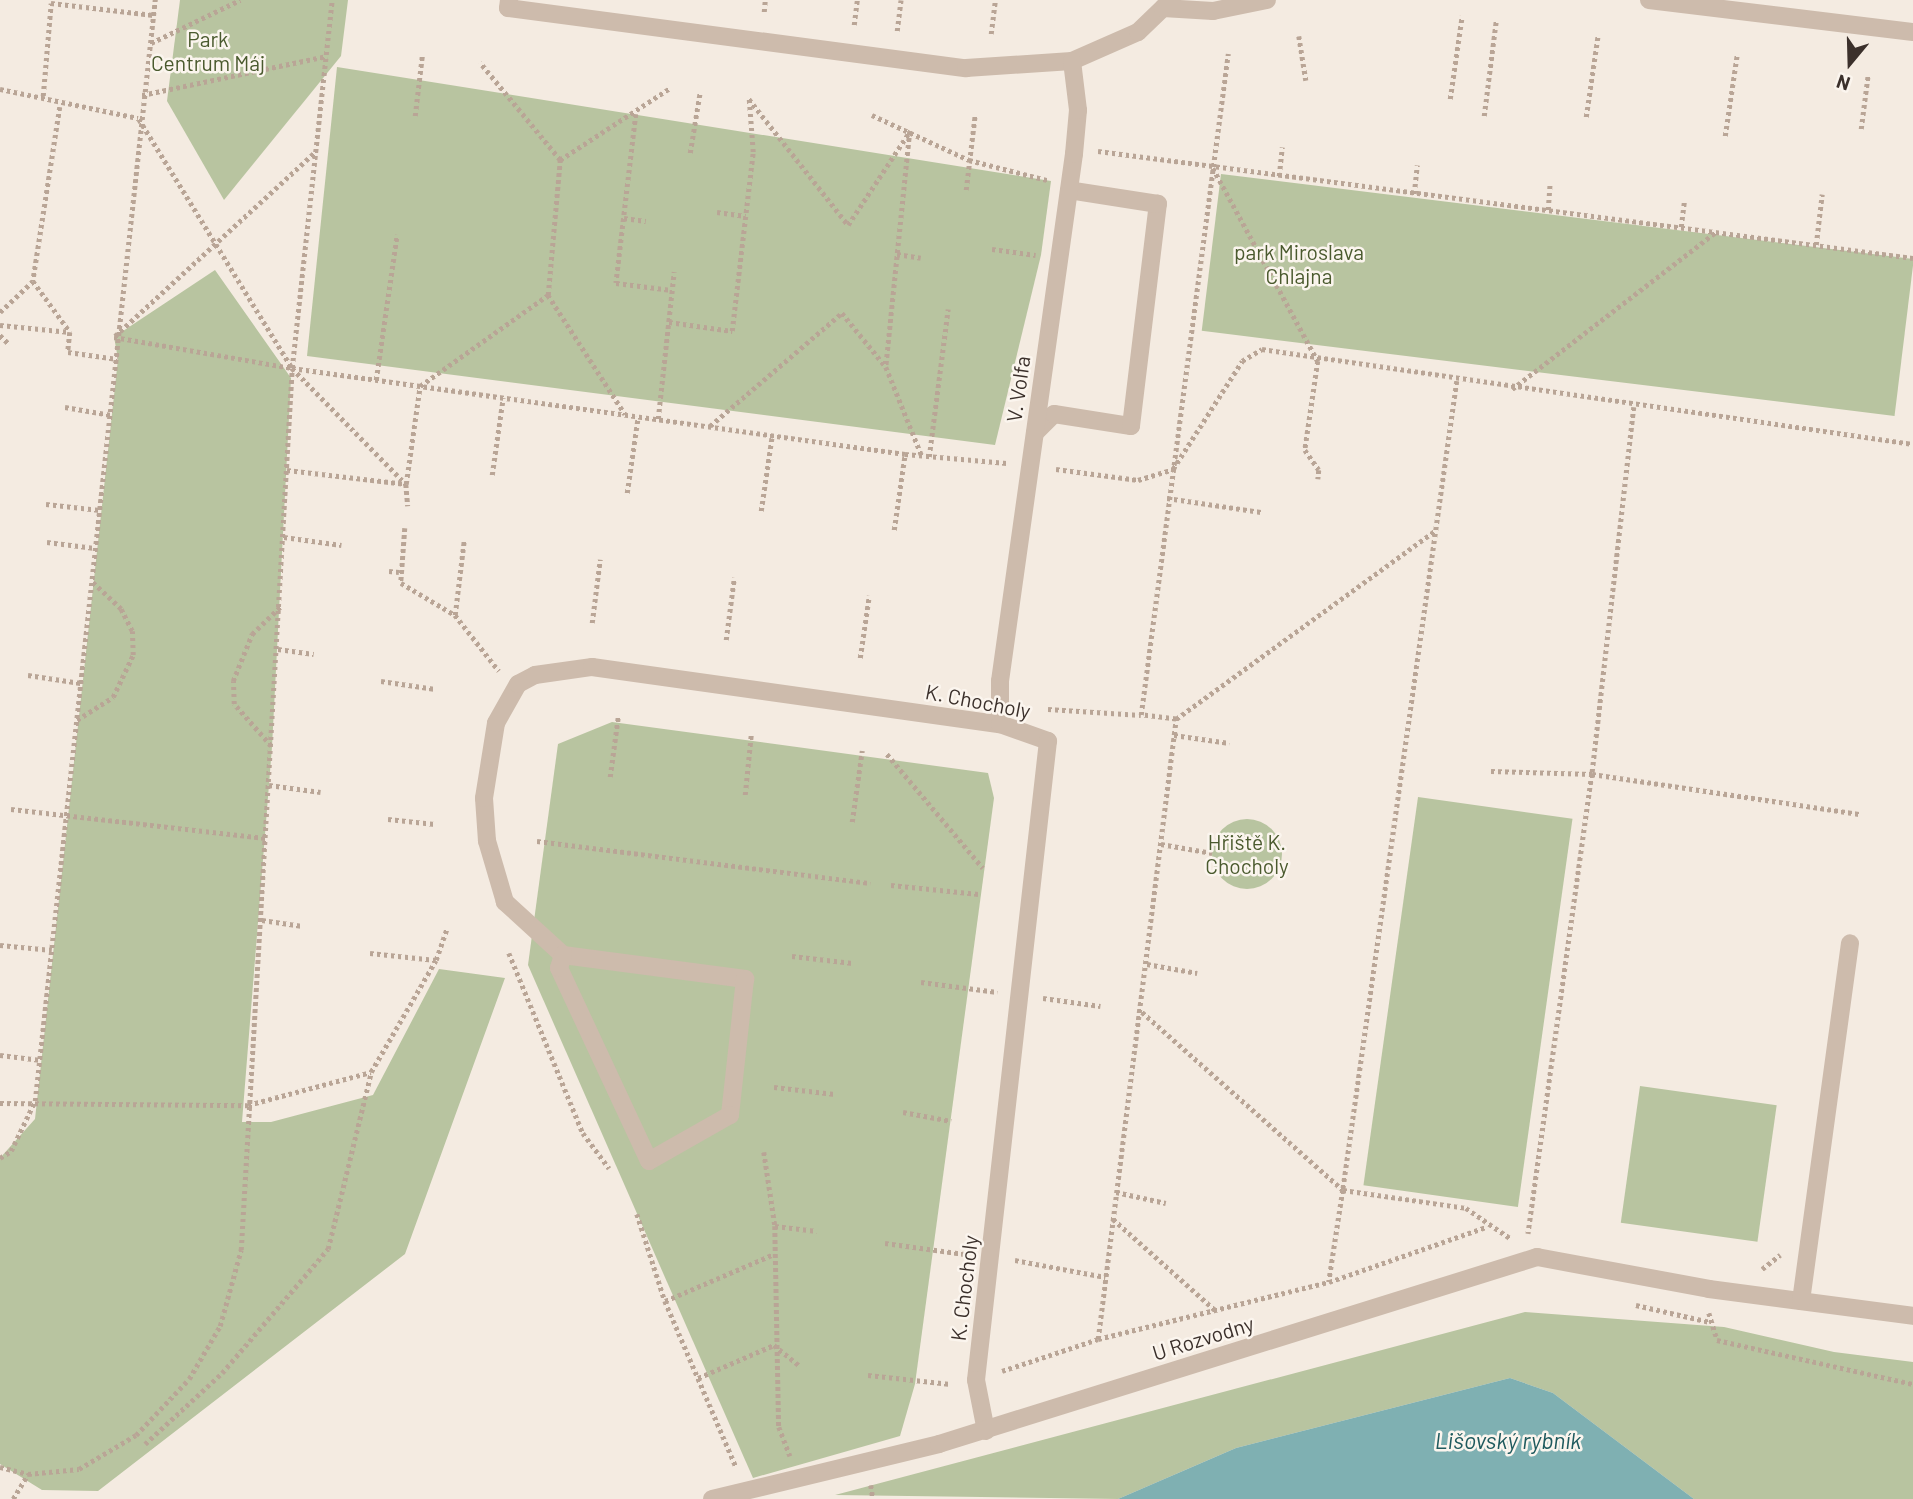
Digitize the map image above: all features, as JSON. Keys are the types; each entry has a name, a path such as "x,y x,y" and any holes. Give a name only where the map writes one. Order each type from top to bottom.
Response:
{"street":[{"path":"509,0 508,8 870,59 966,68 1072,61 1138,32 1160,4 1213,11 1267,0"},
{"path":"1649,0 1913,32"},
{"name":"V. Volfa","path":"1000,724 1000,681 1078,110 1072,61"},
{"path":"1035,433 1054,414 1131,426 1158,204 1069,190"},
{"name":"K. Chocholy","path":"518,684 554,668 592,667 1000,724 1048,741 992,1257 975,1380 986,1431"},
{"path":"518,684 496,723 488,755 487,841 505,902 563,955 745,979 730,1115 649,1161 559,968 563,955"},
{"path":"1801,1301 1850,943"},
{"name":"U Rozvodny","path":"712,1499 986,1431 1537,1257 1709,1289 1913,1316"}],"path":[{"path":"0,1158 10,1152 35,1101 118,359 114,337 138,118 155,0"},
{"path":"150,44 240,0"},
{"path":"0,1467 28,1474 79,1469 136,1435 189,1379 220,1326 241,1250 278,649 292,368 332,0"},
{"path":"764,12 765,0"},
{"path":"854,25 857,0"},
{"path":"897,31 901,0"},
{"path":"991,34 995,0"},
{"path":"43,96 51,1 153,15"},
{"path":"1450,99 1462,16"},
{"path":"1484,116 1496,21"},
{"path":"1586,117 1598,35"},
{"path":"1299,36 1306,80"},
{"path":"1141,715 1167,498 1174,469 1228,54"},
{"path":"1726,136 1737,55"},
{"path":"142,95 327,56"},
{"path":"415,116 422,56"},
{"path":"480,63 560,160 548,295 626,415"},
{"path":"1861,128 1868,74"},
{"path":"560,160 636,114 670,88"},
{"path":"0,89 43,96 60,107 138,118"},
{"path":"690,153 700,92"},
{"path":"668,322 732,331 754,152 749,99 848,225 910,131"},
{"path":"0,312 33,281 60,107"},
{"path":"636,114 616,283 672,290"},
{"path":"872,114 969,160 1051,181"},
{"path":"966,190 975,115"},
{"path":"138,118 292,368 406,484"},
{"path":"886,366 910,131"},
{"path":"1279,176 1282,147"},
{"path":"1095,151 1913,258"},
{"path":"114,337 314,153"},
{"path":"1414,194 1417,165"},
{"path":"1213,167 1318,361 1305,450 1319,470 1318,479"},
{"path":"1548,210 1550,183"},
{"path":"1816,246 1822,194"},
{"path":"1681,228 1684,201"},
{"path":"717,212 746,216"},
{"path":"624,218 646,221"},
{"path":"1512,389 1716,232"},
{"path":"376,380 397,235"},
{"path":"992,249 1041,255"},
{"path":"897,254 921,258"},
{"path":"657,419 674,272"},
{"path":"33,281 71,332 68,352 118,359"},
{"path":"408,506 406,484 420,386 548,295"},
{"path":"926,457 948,309"},
{"path":"709,426 842,313 886,366 926,457"},
{"path":"0,325 71,332"},
{"path":"0,335 9,344"},
{"path":"114,337 376,380 926,457 1016,465"},
{"path":"1044,468 1138,480 1174,469 1242,361 1262,349 1318,361 1913,444"},
{"path":"1329,1282 1457,381"},
{"path":"492,475 503,398"},
{"path":"65,407 111,415"},
{"path":"1527,1242 1592,774 1634,407"},
{"path":"627,493 638,417"},
{"path":"761,511 772,436"},
{"path":"894,530 905,454"},
{"path":"287,470 406,484"},
{"path":"1167,498 1261,512"},
{"path":"46,504 100,510"},
{"path":"405,528 399,572 401,583 455,615 488,664 518,684"},
{"path":"1048,709 1176,719 1436,530"},
{"path":"284,537 341,545"},
{"path":"455,615 464,541"},
{"path":"47,542 95,548"},
{"path":"592,623 600,560"},
{"path":"389,571 399,572"},
{"path":"726,640 734,578"},
{"path":"76,720 113,697 133,655 132,631 121,609 92,582"},
{"path":"860,658 869,596"},
{"path":"272,747 234,704 233,681 252,634 280,606"},
{"path":"278,649 314,653"},
{"path":"28,676 80,682"},
{"path":"381,681 435,689"},
{"path":"610,777 618,717"},
{"path":"1098,1339 1115,1192 1147,964 1166,779 1176,719"},
{"path":"745,795 751,735"},
{"path":"1174,735 1229,743"},
{"path":"852,822 862,751"},
{"path":"887,754 983,868"},
{"path":"1491,771 1592,774 1859,814"},
{"path":"269,785 321,792"},
{"path":"11,809 265,838"},
{"path":"388,819 435,824"},
{"path":"537,841 870,883"},
{"path":"1161,844 1212,853"},
{"path":"844,879 847,872"},
{"path":"891,885 979,894"},
{"path":"262,920 303,926"},
{"path":"145,1444 222,1373 328,1249 371,1072 436,960 447,928"},
{"path":"0,944 51,950"},
{"path":"370,953 436,960"},
{"path":"509,953 583,1133 609,1168"},
{"path":"792,956 853,963"},
{"path":"1147,964 1197,973"},
{"path":"921,982 1008,993"},
{"path":"1042,998 1100,1006"},
{"path":"991,1374 1098,1339 1329,1282 1486,1227 1466,1208 1343,1190 1141,1012"},
{"path":"0,1055 39,1060"},
{"path":"0,1103 35,1101 248,1105 371,1072"},
{"path":"774,1087 835,1094"},
{"path":"903,1112 951,1121"},
{"path":"764,1152 775,1226 774,1345 779,1427 798,1478"},
{"path":"1115,1192 1166,1203"},
{"path":"637,1214 665,1301 742,1481"},
{"path":"1112,1219 1215,1310"},
{"path":"775,1226 817,1231"},
{"path":"886,1243 992,1257 1105,1277"},
{"path":"665,1301 774,1254"},
{"path":"1709,1289 1717,1340 1913,1384"},
{"path":"698,1378 774,1345"},
{"path":"774,1345 799,1365"},
{"path":"868,1376 915,1384 962,1383"},
{"path":"13,1499 28,1474"}],"green space":[{"name":"Park Centrum Máj","path":"180,0 348,0 341,56 224,200 167,101"},
{"path":"337,67 1051,181 1041,255 995,445 307,356"},
{"name":"park Miroslava Chlajna","path":"1221,174 1913,259 1895,416 1202,331"},
{"path":"215,270 291,378 272,747 242,1122 271,1122 373,1095 439,969 505,978 405,1254 98,1491 42,1490 0,1464 0,1158 35,1119 118,359 114,337"},
{"path":"612,722 988,773 994,798 915,1384 900,1436 753,1478 528,965 558,744"},
{"path":"1418,797 1572,819 1518,1207 1363,1185"},
{"name":"Hřiště K. Chocholy","path":"1254,819 1267,825 1276,834 1280,840 1280,868 1272,879 1261,887 1240,889 1222,879 1214,868 1212,847 1222,829 1233,821"},
{"path":"1640,1086 1777,1105 1757,1242 1621,1223"},
{"path":"1525,1312 1724,1327 1834,1352 1913,1362 1913,1499 1694,1499 1553,1393 1510,1378 1236,1448 1118,1499 835,1495"}],"water":[{"name":"Lišovský rybník","path":"1510,1378 1553,1393 1694,1499 1118,1499 1236,1448"}]}
